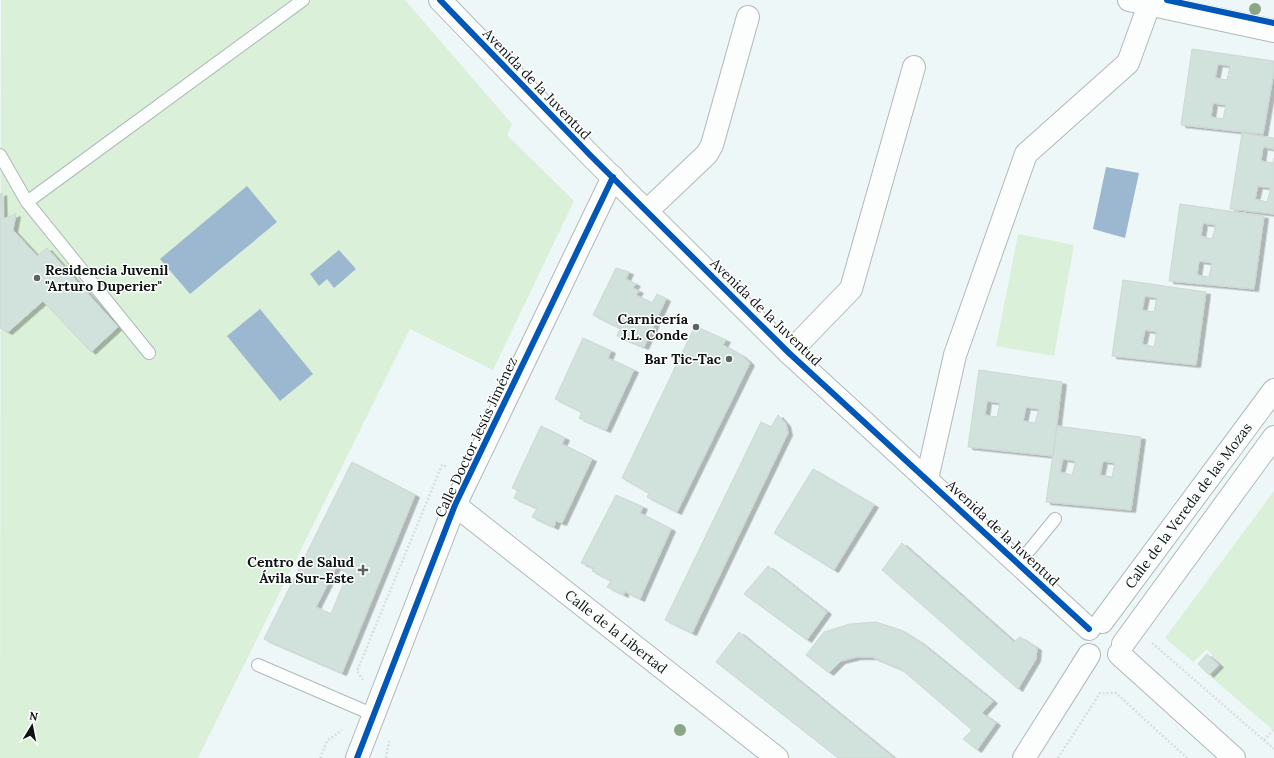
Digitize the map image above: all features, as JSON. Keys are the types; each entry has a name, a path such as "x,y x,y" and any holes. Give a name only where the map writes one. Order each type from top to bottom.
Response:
{"street":[{"name":"Avenida de la Juventud","path":"440,0 613,177 789,353 1019,563 1096,626"},
{"path":"928,479 955,355 1026,154 1128,63 1139,2 1274,31"},
{"path":"647,211 707,154 712,146 748,17"},
{"name":"Avenida de la Juventud","path":"789,353 851,289 914,67"},
{"name":"Calle Doctor Jesús Jiménez","path":"357,758 455,506 613,177"},
{"name":"Calle de la Vereda de las Mozas","path":"1096,626 1274,390"},
{"name":"Calle de la Vereda de las Mozas","path":"1121,649 1274,437"},
{"name":"Calle de la Libertad","path":"455,506 777,758"},
{"path":"1110,624 1118,628 1122,635 1121,649 1110,660 1099,661 1089,655 1085,647 1085,637 1096,626 1110,624"},
{"path":"1121,649 1234,758"},
{"path":"1024,758 1089,655"}],"lane":[{"path":"27,202 303,0"},
{"path":"0,155 27,202 149,353"},
{"path":"1019,563 1055,519"},
{"path":"258,666 374,715"}],"path":[{"path":"320,758 327,741 342,732 354,706 364,679 357,671 442,465 471,475"},
{"path":"1150,641 1274,749"},
{"path":"1058,758 1100,693 1116,693 1187,758"},
{"path":"1264,740 1274,729"},
{"path":"386,758 390,737"}],"green space":[{"path":"1,0 405,0 512,124 507,135 574,201 493,370 410,329 198,758 0,758"},
{"path":"1018,234 1074,245 1054,356 996,346"},
{"path":"1274,491 1274,731 1211,677 1222,666 1207,649 1193,662 1165,638"}],"water":[{"path":"1106,167 1139,173 1125,238 1093,229"},
{"path":"247,186 277,222 190,294 160,259"},
{"path":"339,250 356,269 334,288 327,279 319,286 310,274"},
{"path":"260,309 313,374 280,401 227,336"}],"building":[{"path":"1192,49 1274,61 1274,71 1263,134 1181,125","holes":["1218,64 1230,66 1227,80 1215,78","1213,103 1226,105 1223,119 1211,117"]},
{"path":"1242,133 1274,138 1274,149 1263,147 1261,161 1273,163 1274,158 1274,214 1230,209","holes":["1258,186 1271,188 1267,202 1255,199"]},
{"name":"Residencia Juvenil \"Arturo Duperier\"","path":"2,193 3,219 16,214 13,230 37,256 47,248 118,327 91,352 43,301 8,332 0,328 0,194"},
{"path":"1180,204 1264,216 1254,289 1169,281","holes":["1203,223 1216,225 1212,239 1201,236","1199,261 1212,263 1209,277 1197,275"]},
{"path":"616,268 629,272 626,279 636,284 633,288 639,291 636,295 652,303 657,294 666,299 644,347 617,336 620,328 593,315"},
{"path":"1123,280 1206,292 1196,365 1112,356","holes":["1145,296 1157,298 1154,312 1142,310","1145,330 1157,332 1154,347 1142,344"]},
{"path":"695,326 726,340 723,345 741,355 750,363 677,512 647,497 649,493 622,478"},
{"path":"583,338 611,351 608,358 634,370 606,430 579,418 582,412 555,399"},
{"path":"979,370 1062,382 1053,456 968,447","holes":["987,401 1000,403 997,417 985,415","1026,407 1039,409 1035,423 1023,421"]},
{"path":"778,415 786,424 788,433 692,633 665,620 761,422 771,427"},
{"path":"541,426 565,438 562,444 592,459 562,523 556,521 554,527 532,517 537,508 514,498 518,490 512,488"},
{"path":"1057,426 1141,437 1131,510 1046,502","holes":["1063,459 1076,461 1072,475 1060,472","1103,461 1115,463 1112,477 1100,475"]},
{"name":"Centro de Salud Ávila Sur-Este","path":"352,462 415,495 342,673 264,639","holes":["336,567 348,572 331,614 316,607"]},
{"path":"813,469 874,505 834,570 774,533"},
{"path":"616,495 643,507 640,513 671,529 640,599 624,591 624,595 607,587 611,581 592,571 594,568 581,563"},
{"path":"902,543 1014,642 1020,637 1037,648 1036,659 1018,689 882,570"},
{"path":"768,566 827,612 807,640 744,594"},
{"path":"876,622 901,630 920,642 993,701 982,713 996,723 977,750 963,739 972,730 901,669 872,657 857,657 841,661 829,673 806,655 824,632 850,624"},
{"path":"739,632 894,758 838,758 716,662"},
{"path":"1207,654 1219,665 1209,675 1198,664"}],"cycle path":[{"path":"440,0 591,156 789,353 1089,629"},
{"path":"1167,0 1274,23"},
{"path":"357,758 455,505 613,177"}],"place":[{"name":"Residencia Juvenil \"Arturo Duperier\"","path":"37,278"},
{"name":"Carnicería J.L. Conde","path":"696,327"},
{"name":"Bar Tic-Tac","path":"729,359"},
{"name":"Centro de Salud Ávila Sur-Este","path":"363,570"}]}
